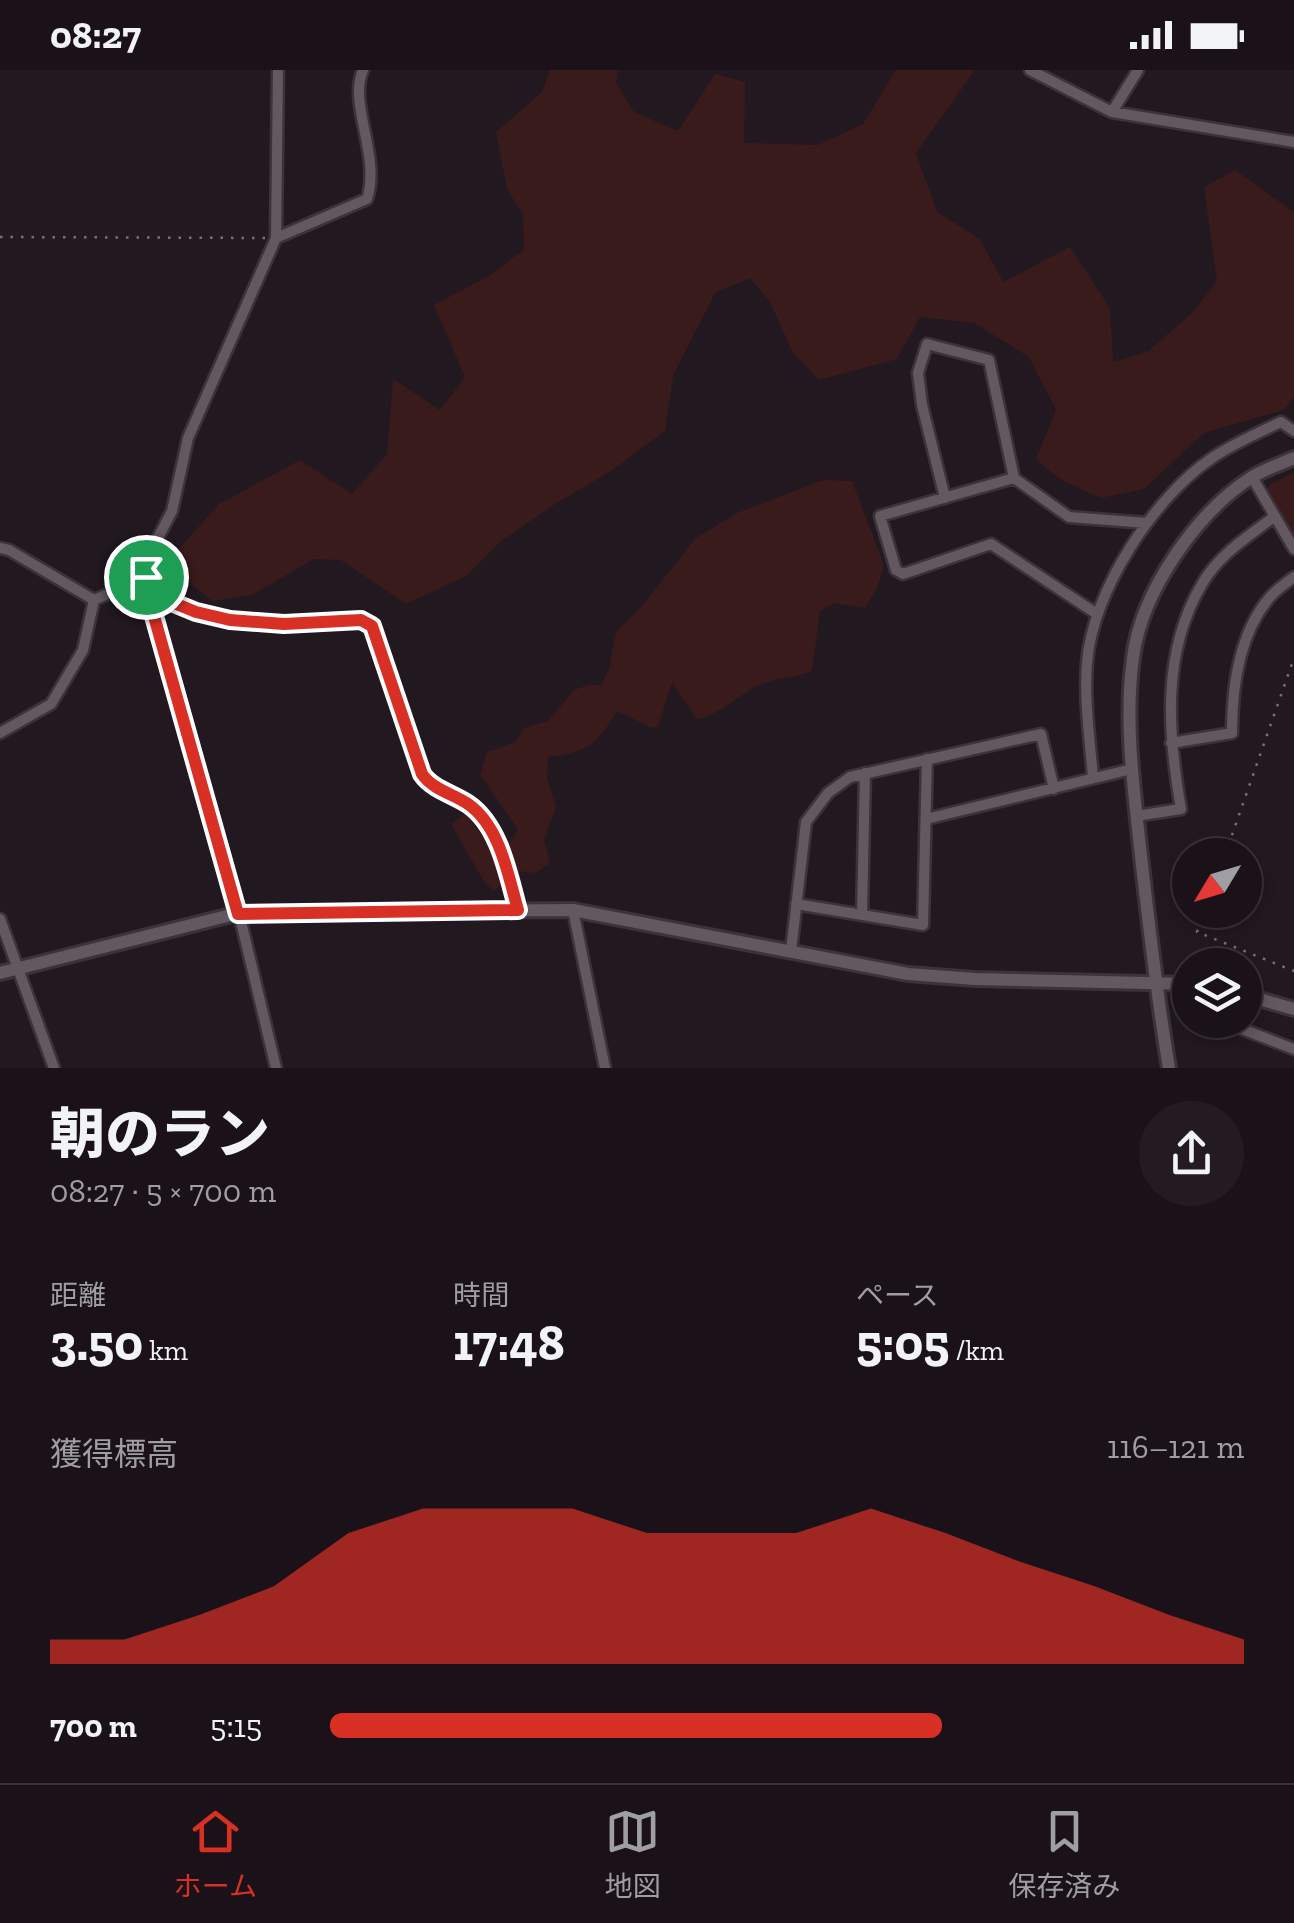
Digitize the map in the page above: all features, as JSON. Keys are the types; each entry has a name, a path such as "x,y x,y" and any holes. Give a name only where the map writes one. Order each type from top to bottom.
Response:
{"street":[{"path":"276,1068 146,577 148,557 172,511 188,438 276,238 278,70"},
{"path":"276,238 367,199 372,184 358,84 364,70"},
{"path":"1030,70 1112,112 1294,142"},
{"path":"1112,112 1138,70"},
{"path":"945,498 918,373 927,344 989,360 1014,478 1069,517 1148,523"},
{"path":"1093,778 1087,661 1097,614 1119,568 1154,512 1210,459 1281,422 1294,431"},
{"path":"1168,1068 1136,816 1130,692 1133,655 1142,618 1180,549 1208,516 1252,477 1294,458"},
{"path":"1252,477 1294,549"},
{"path":"1014,478 880,516 896,570 903,574 991,544 1097,614"},
{"path":"1136,816 1181,809 1169,721 1176,654 1202,582 1231,549 1275,516"},
{"path":"0,548 10,550 94,600"},
{"path":"94,600 146,577"},
{"path":"146,577 157,596 196,612 230,620 284,624 361,620 372,626 422,774 428,782 470,805 488,823 518,910"},
{"path":"1172,744 1232,733 1232,696 1250,633 1269,598 1294,577"},
{"path":"0,733 51,704 82,650 94,600"},
{"path":"791,951 806,822 836,786 865,773 1041,734 1054,788"},
{"path":"796,904 923,925 927,759"},
{"path":"926,819 1132,768"},
{"path":"862,915 865,773"},
{"path":"574,910 605,1068"},
{"path":"0,973 238,914 574,910 908,974 1172,983"},
{"path":"0,919 54,1068"},
{"path":"1262,1000 1294,1009"},
{"path":"1262,1037 1294,1049"}],"path":[{"path":"0,237 276,238"},
{"path":"1230,838 1294,658"},
{"path":"1198,928 1197,932 1294,971"}],"shaded area":[{"path":"550,70 618,70 616,83 634,112 678,131 715,74 745,82 744,143 818,145 863,124 896,70 975,70 916,153 937,212 980,239 1003,282 1070,247 1110,308 1113,362 1147,352 1192,313 1217,281 1204,187 1235,170 1294,212 1294,398 1283,410 1204,433 1144,489 1101,498 1061,480 1036,459 1056,410 1029,357 974,323 920,317 897,359 819,380 793,353 770,302 750,278 715,293 673,376 665,431 611,471 500,542 466,576 406,604 341,560 314,559 252,595 213,601 193,586 175,553 219,504 300,460 352,494 387,454 393,379 440,410 465,377 434,305 492,274 524,249 523,215 507,189 496,132 542,92"},
{"path":"1294,472 1294,535 1267,490 1269,485"},
{"path":"823,480 852,481 884,565 865,608 834,603 820,611 812,671 764,683 715,713 697,719 672,682 658,727 652,728 617,711 590,745 548,757 547,779 556,807 544,840 550,863 535,873 519,871 493,891 451,824 465,813 489,845 512,840 518,829 480,775 487,752 515,742 524,728 548,721 574,690 601,685 609,669 616,632 696,538 737,513"}],"route":[{"path":"146,577 157,596 196,612 230,620 284,624 361,620 372,626 422,774 428,782 470,805 488,823 518,910 238,914 146,577"}]}
